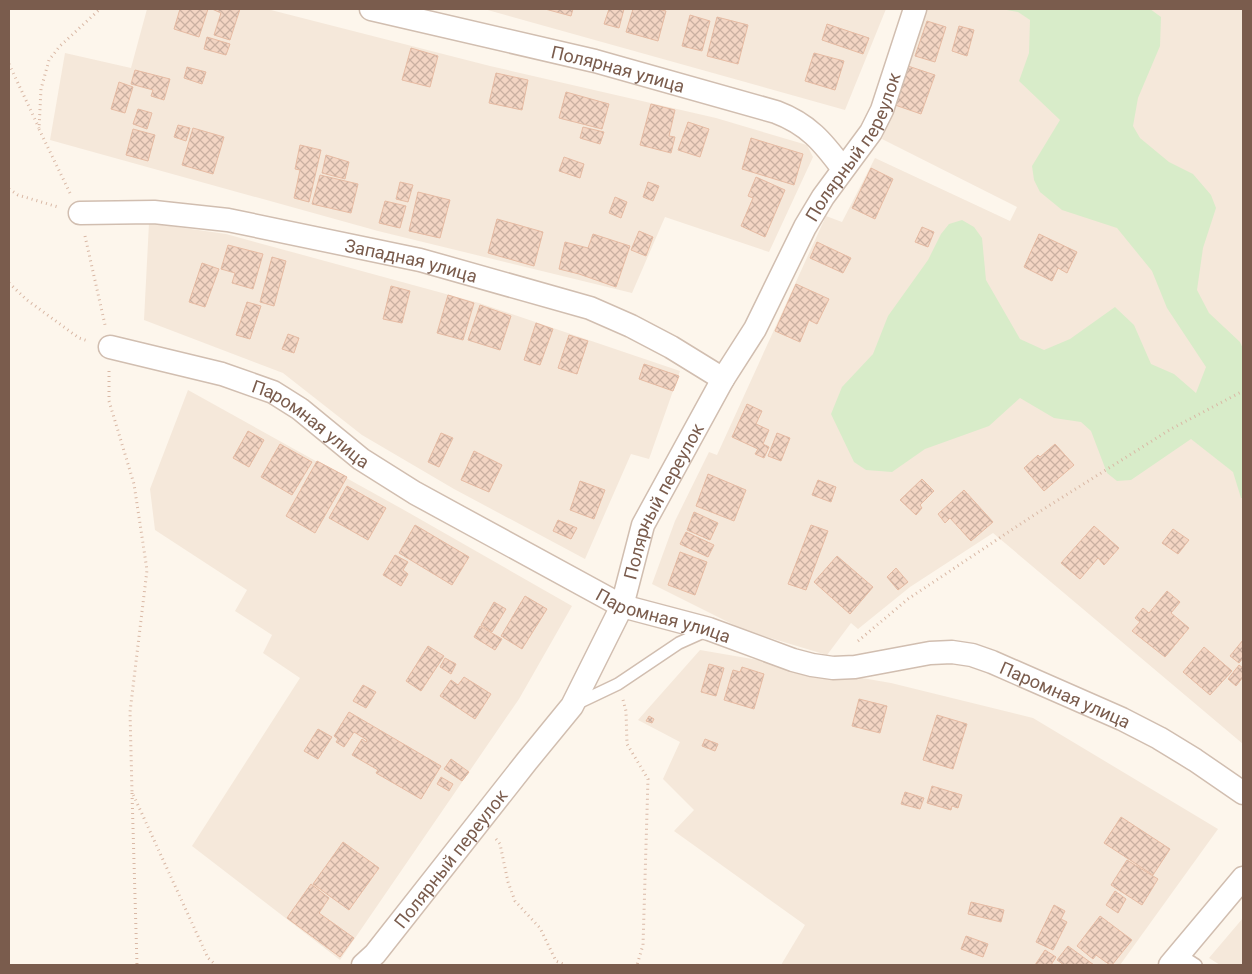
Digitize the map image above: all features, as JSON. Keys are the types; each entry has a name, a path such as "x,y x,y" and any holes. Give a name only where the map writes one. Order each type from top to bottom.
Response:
{"street":[{"name":"Полярная улица","path":"371,9 595,61 776,112 804,125 827,148 843,169"},
{"name":"Полярный переулок","path":"363,965 375,954 572,706 622,606 643,524 723,379 755,329 805,228 823,197 866,140 882,110 915,9"},
{"name":"Западная улица","path":"80,213 154,212 228,220 420,260 590,308 655,339 723,379"},
{"name":"Паромная улица","path":"110,347 222,374 273,392 300,409 361,459 415,493 622,606 709,629 793,660 812,665 855,667 930,653 952,652 972,655 1122,719 1195,760 1243,793"},
{"path":"1182,962 1243,878"}],"lane":[{"path":"572,706 618,684 679,644 709,629"}],"path":[{"path":"39,129 41,89 49,60 60,46 100,9"},
{"path":"9,64 80,213 110,347 109,401 134,484 147,570 130,712 137,965"},
{"path":"9,189 18,195 80,213"},
{"path":"9,283 27,300 79,338 110,347"},
{"path":"857,642 908,599 1031,516 1171,428 1243,391"},
{"path":"618,684 626,710 627,744 648,780 643,945 637,965"},
{"path":"132,792 208,958 216,965"},
{"path":"483,817 500,844 508,882 515,901 540,928 556,961 565,965"}],"shaded area":[{"path":"147,9 267,9 490,66 716,118 807,145 813,157 769,252 665,217 632,293 378,231 50,140 65,53 131,68"},
{"path":"484,9 886,9 845,110"},
{"path":"927,9 1243,9 1243,744 993,533 910,587 858,629 851,623 827,655 744,630 652,584 675,521 709,452 717,455 826,216 842,222 875,158 1010,221 1017,207 882,139"},
{"path":"149,223 226,234 479,303 680,371 649,459 631,454 585,559 454,489 362,435 283,373 144,320"},
{"path":"188,390 572,606 519,699 340,960 192,846 300,678 263,653 272,635 235,611 247,590 155,530 150,489"},
{"path":"700,650 891,683 1033,718 1218,829 1120,965 781,965 805,925 674,831 694,810 663,779 680,742 638,720"},
{"path":"1243,918 1243,965 1220,965 1209,958"}],"green space":[{"path":"1001,9 1150,9 1161,17 1160,46 1138,98 1133,126 1140,138 1169,162 1193,174 1211,195 1216,208 1203,248 1197,290 1209,313 1240,342 1243,349 1243,498 1241,498 1233,472 1191,439 1131,480 1117,481 1107,473 1091,431 1081,422 1054,418 1020,398 989,426 925,449 892,472 866,470 854,462 831,414 842,387 873,354 888,316 928,260 941,234 949,224 962,220 974,227 982,238 986,280 1020,339 1044,350 1070,339 1115,307 1134,325 1151,364 1174,374 1196,393 1206,367 1167,308 1152,271 1117,228 1062,210 1040,192 1034,180 1032,166 1060,120 1019,81 1029,53 1030,20 1018,12"}],"building":[{"path":"180,9 208,9 199,37 174,29"},
{"path":"212,9 240,9 230,40 214,35 221,13"},
{"path":"545,9 573,9 571,16"},
{"path":"609,9 624,9 619,28 604,24"},
{"path":"633,9 658,9 666,11 658,41 626,32"},
{"path":"690,15 710,21 702,51 682,46"},
{"path":"717,17 748,25 738,64 707,56"},
{"path":"927,21 946,27 935,62 915,56"},
{"path":"827,24 869,38 863,54 822,40"},
{"path":"959,26 974,30 967,56 952,51"},
{"path":"207,37 230,44 226,55 204,49"},
{"path":"411,48 438,56 430,87 402,80"},
{"path":"814,53 844,61 835,90 805,81"},
{"path":"908,66 935,75 921,114 895,105"},
{"path":"187,67 206,72 202,84 184,78"},
{"path":"135,70 170,79 164,100 151,96 153,90 131,84"},
{"path":"496,73 528,80 522,110 489,103"},
{"path":"119,82 133,87 125,113 111,109"},
{"path":"566,92 609,104 602,129 559,118"},
{"path":"651,104 675,110 669,136 675,137 671,153 640,145"},
{"path":"138,109 152,113 147,129 133,124"},
{"path":"688,122 709,129 700,157 678,150"},
{"path":"178,125 190,128 186,141 174,137"},
{"path":"583,127 604,132 600,144 580,138"},
{"path":"193,128 224,137 213,174 182,165"},
{"path":"133,129 155,135 148,161 126,155"},
{"path":"751,138 803,154 794,185 742,169"},
{"path":"300,145 321,150 309,202 294,198 300,170 295,169"},
{"path":"326,155 349,162 345,179 322,173"},
{"path":"564,157 584,164 580,178 559,171"},
{"path":"871,168 893,179 875,219 852,208"},
{"path":"320,175 358,184 351,213 312,204"},
{"path":"756,177 785,190 765,237 741,226 753,198 748,196"},
{"path":"400,182 413,185 408,202 396,199"},
{"path":"648,182 659,186 653,201 643,197"},
{"path":"418,192 450,200 440,238 409,231"},
{"path":"615,197 627,202 621,218 609,213"},
{"path":"385,201 406,206 400,228 379,223"},
{"path":"497,219 543,232 534,266 488,253"},
{"path":"922,227 934,232 928,247 915,242"},
{"path":"639,231 653,237 646,256 631,250"},
{"path":"593,234 630,246 616,287 559,269 565,242 588,248"},
{"path":"1039,234 1077,252 1067,273 1058,268 1052,281 1024,267"},
{"path":"817,242 851,258 843,273 810,258"},
{"path":"228,245 263,254 253,289 232,283 235,273 221,269"},
{"path":"272,257 286,261 274,306 260,302"},
{"path":"202,263 219,269 205,307 189,302"},
{"path":"796,284 829,299 817,324 809,320 800,342 775,331"},
{"path":"391,286 410,291 402,323 383,319"},
{"path":"448,295 474,303 463,340 437,333"},
{"path":"247,302 261,306 250,339 236,335"},
{"path":"480,305 511,316 500,350 468,340"},
{"path":"536,323 553,329 540,365 524,360"},
{"path":"288,334 299,338 294,353 282,349"},
{"path":"569,335 588,341 577,374 558,368"},
{"path":"644,364 679,376 673,391 639,379"},
{"path":"747,404 762,411 756,424 769,430 763,444 769,447 764,458 755,454 758,449 732,437"},
{"path":"248,431 264,440 249,467 233,458"},
{"path":"441,433 453,438 439,467 428,462"},
{"path":"777,433 790,438 781,461 768,456"},
{"path":"280,444 312,462 292,495 261,477"},
{"path":"1055,444 1074,465 1044,491 1024,468 1038,455 1040,457"},
{"path":"474,451 502,465 489,492 461,480"},
{"path":"317,461 347,477 315,533 286,516"},
{"path":"708,474 746,490 734,521 696,506"},
{"path":"922,479 934,491 920,505 922,508 916,515 900,500"},
{"path":"818,480 836,487 831,502 812,495"},
{"path":"580,481 605,490 594,519 570,510"},
{"path":"347,486 386,508 368,540 329,518"},
{"path":"964,490 993,522 971,541 950,518 945,523 938,514"},
{"path":"694,512 718,523 710,540 687,530"},
{"path":"558,520 577,528 571,539 553,531"},
{"path":"415,525 469,557 452,585 399,553"},
{"path":"811,525 828,531 806,590 788,584"},
{"path":"1094,526 1119,548 1104,565 1098,558 1080,579 1061,563"},
{"path":"1173,529 1189,540 1178,554 1162,543"},
{"path":"686,532 714,545 708,557 680,544"},
{"path":"680,552 707,562 695,595 668,585"},
{"path":"395,555 408,562 403,570 408,574 401,586 383,575"},
{"path":"837,556 873,587 850,614 814,582"},
{"path":"896,568 908,582 898,590 887,577"},
{"path":"1167,591 1180,602 1171,613 1189,628 1165,657 1132,631 1140,622 1135,618 1143,608 1149,613"},
{"path":"525,596 547,609 522,649 501,636"},
{"path":"494,602 506,609 492,632 481,625"},
{"path":"480,626 502,639 495,650 474,637"},
{"path":"1243,640 1243,658 1239,663 1230,656"},
{"path":"428,646 444,656 421,691 406,681"},
{"path":"1204,647 1232,671 1210,695 1183,672"},
{"path":"445,658 456,664 451,674 440,667"},
{"path":"709,664 724,668 716,696 701,692"},
{"path":"1239,665 1243,668 1243,677 1236,686 1228,679"},
{"path":"742,667 764,674 754,709 724,700 733,670 740,672"},
{"path":"464,677 491,694 475,719 440,696 451,680 458,685"},
{"path":"363,685 376,692 366,708 353,701"},
{"path":"859,699 887,706 880,733 852,726"},
{"path":"349,712 441,766 421,799 376,773 378,770 352,755 362,739 366,742 367,740 354,732 344,747 336,742 338,739 334,736"},
{"path":"937,715 967,724 953,769 923,760"},
{"path":"649,716 654,719 652,723 646,721"},
{"path":"318,729 332,737 318,759 304,751"},
{"path":"705,739 718,744 715,751 702,746"},
{"path":"451,759 469,772 462,781 444,769"},
{"path":"441,777 453,784 449,791 437,784"},
{"path":"932,786 962,795 958,808 952,806 951,810 927,803"},
{"path":"905,792 924,798 920,809 901,804"},
{"path":"1121,817 1170,849 1153,875 1104,843"},
{"path":"343,842 379,868 349,910 313,884"},
{"path":"1127,860 1158,879 1142,905 1111,885"},
{"path":"311,884 329,898 319,913 354,938 340,957 287,918"},
{"path":"1115,891 1126,899 1118,913 1106,905"},
{"path":"971,902 1004,910 1001,922 968,914"},
{"path":"1054,905 1065,911 1061,919 1067,922 1053,950 1036,942"},
{"path":"1100,916 1132,940 1112,965 1096,955 1093,959 1077,946"},
{"path":"966,936 988,944 983,957 961,949"},
{"path":"1068,946 1094,965 1064,965 1057,960"},
{"path":"1045,950 1056,957 1051,965 1035,965"}]}
